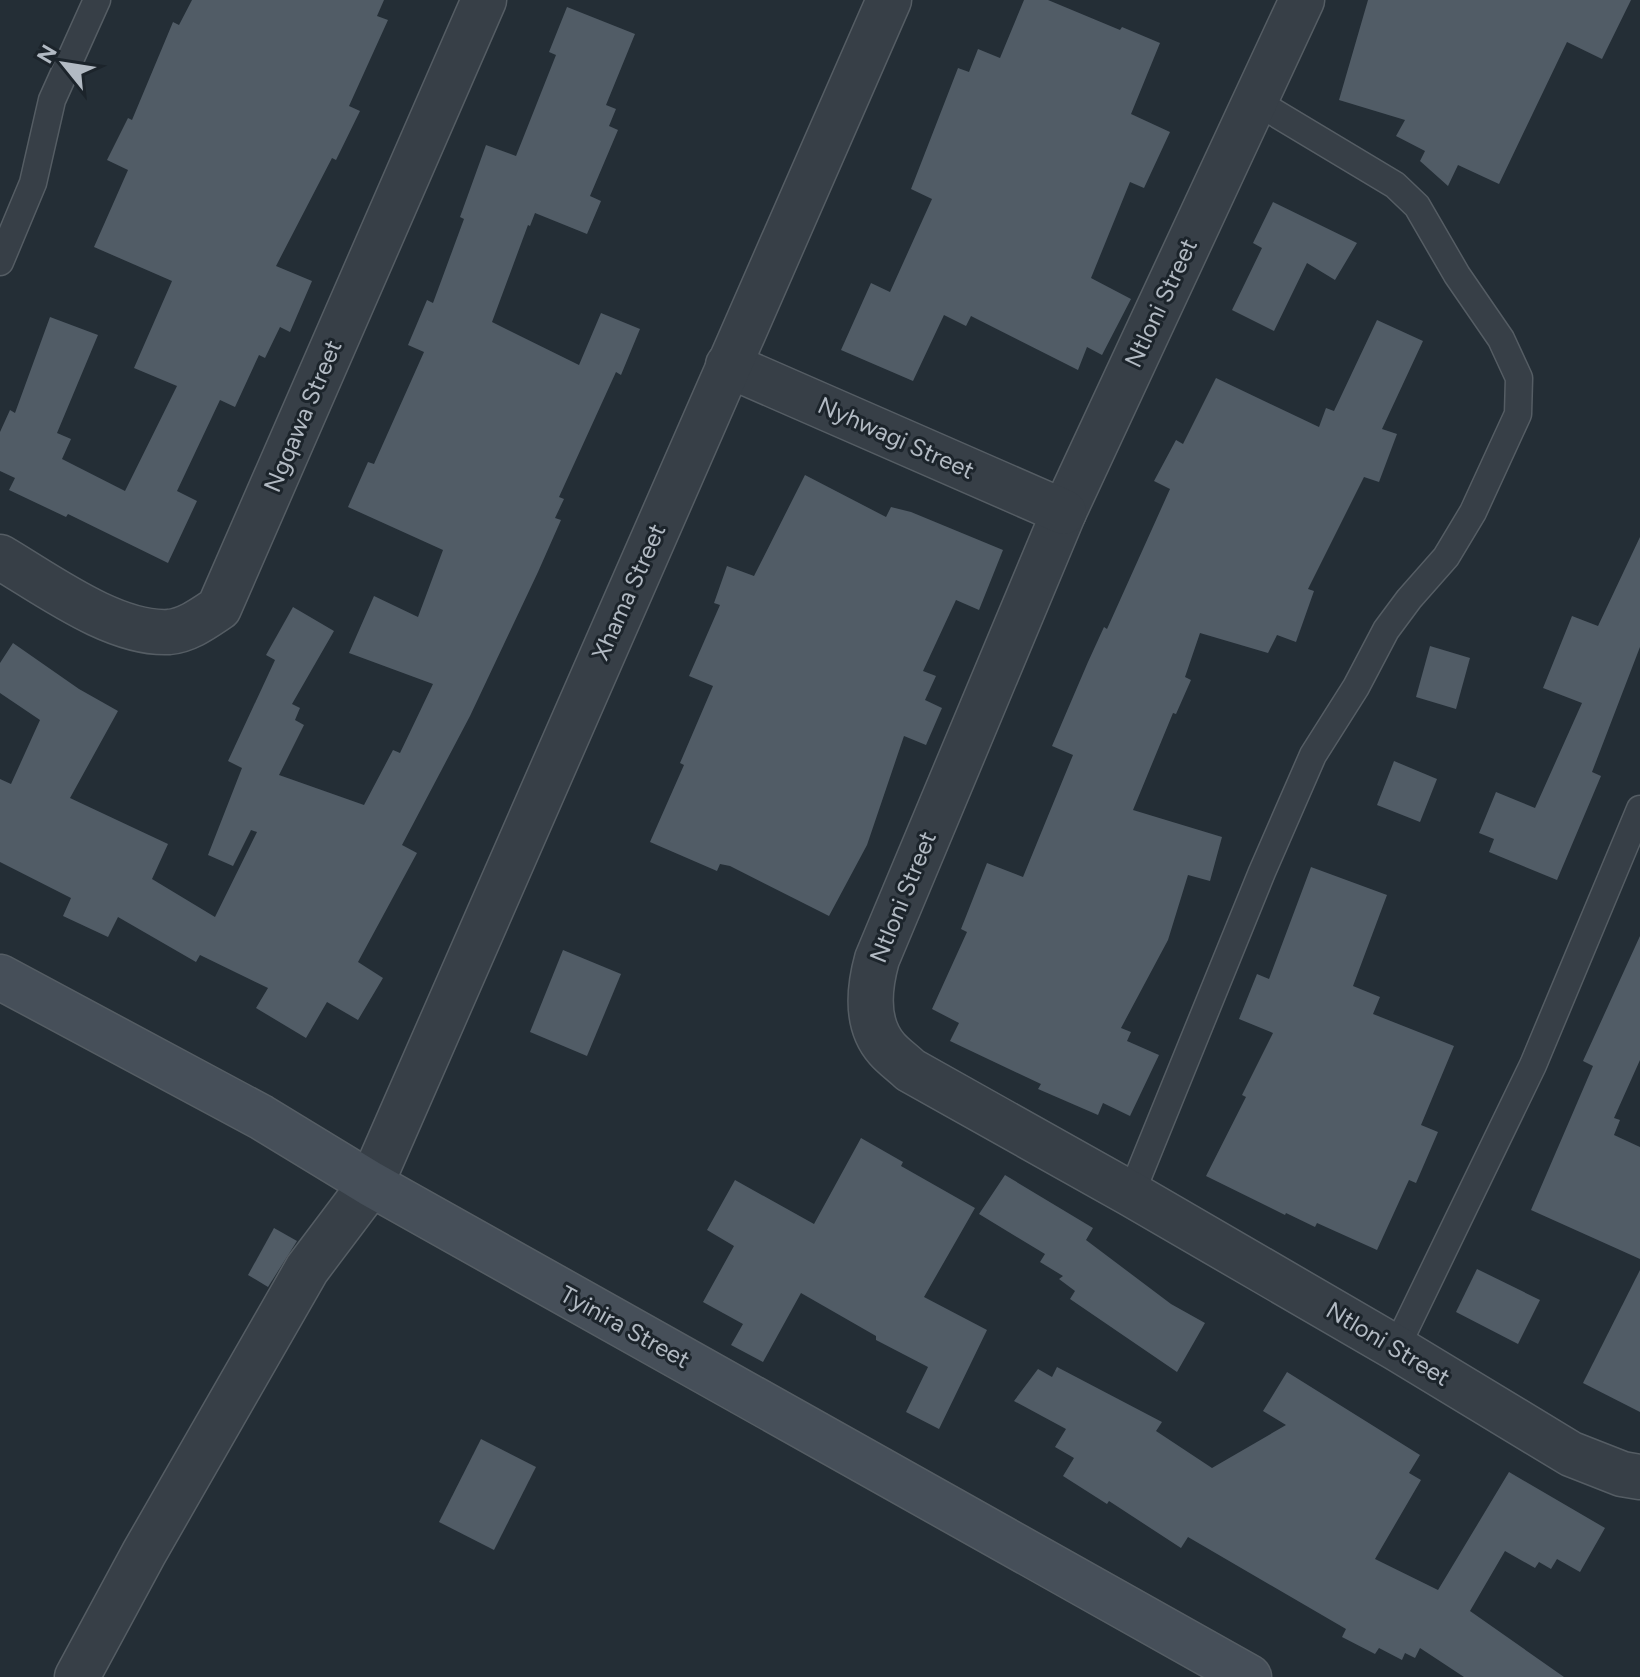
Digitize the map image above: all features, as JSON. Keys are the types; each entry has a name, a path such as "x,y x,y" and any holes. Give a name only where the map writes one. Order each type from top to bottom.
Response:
{"street":[{"name":"Ngqawa Street","path":"0,557 82,605 134,629 170,632 194,625 219,608 484,0"},
{"name":"Xhama Street","path":"77,1677 144,1553 307,1269 371,1184 889,0"},
{"name":"Ntloni Street","path":"1302,0 1064,512 877,959 869,986 873,1019 885,1047 910,1070 1131,1194 1571,1454 1622,1474 1640,1477"},
{"name":"Nyhwagi Street","path":"728,365 1064,512"},
{"name":"Tyinira Street","path":"0,977 261,1117 371,1184 1249,1677"}],"lane":[{"path":"0,262 33,183 52,100 97,0"},
{"path":"1131,1194 1313,755 1356,687 1386,630 1446,557 1473,512 1518,414 1520,398 1519,378 1501,339 1457,275 1417,206 1395,185 1255,101"},
{"path":"1396,1348 1533,1065 1640,809"}],"building":[{"path":"192,0 384,0 377,16 388,20 349,106 360,111 276,266 312,281 290,332 280,327 265,358 259,355 235,407 220,400 177,491 197,501 168,563 68,514 66,517 9,490 15,478 0,471 0,432 10,410 15,413 50,317 98,335 57,433 71,439 62,459 125,491 177,386 134,368 172,281 94,247 128,170 107,160 128,118 132,120 173,22 179,25"},
{"path":"1024,0 1048,0 1160,43 1131,114 1170,132 1144,188 1130,182 1091,278 1131,299 1102,355 1087,347 1078,370 971,316 966,326 944,315 913,381 841,350 871,283 890,292 932,199 911,189 958,68 969,72 978,49 1000,58"},
{"path":"1368,0 1631,0 1602,59 1567,42 1499,184 1458,165 1448,186 1420,161 1425,151 1396,136 1405,120 1339,100"},
{"path":"567,7 635,34 606,105 616,109 609,126 618,130 590,196 601,201 587,234 535,213 492,322 579,365 601,313 640,329 621,375 616,372 559,497 564,499 555,518 561,520 538,572 470,716 402,845 417,853 358,962 383,978 358,1020 327,1002 306,1038 256,1008 268,988 200,955 196,962 118,917 108,937 63,916 71,898 0,862 0,779 11,784 40,720 0,693 0,663 13,643 79,689 118,711 70,798 168,844 152,879 215,917 257,832 251,830 233,866 208,855 242,768 228,761 275,660 266,655 293,607 334,631 292,704 300,708 295,720 304,725 279,775 364,805 393,750 400,753 433,684 349,653 374,596 418,617 443,550 348,507 368,462 374,464 424,352 408,345 427,300 433,303 464,219 460,217 486,145 516,156 556,55 549,52"},
{"path":"1273,202 1357,243 1335,280 1307,263 1274,331 1232,310 1262,248 1253,243"},
{"path":"1377,320 1423,341 1382,429 1397,434 1379,482 1364,477 1308,589 1314,591 1296,642 1277,635 1268,653 1200,633 1185,677 1191,680 1176,714 1173,713 1133,810 1222,837 1210,881 1188,875 1168,940 1121,1028 1131,1032 1127,1041 1159,1055 1130,1116 1103,1103 1098,1115 1038,1089 1041,1084 950,1041 959,1023 932,1009 967,932 961,929 987,863 1023,877 1073,755 1052,746 1170,489 1154,481 1176,440 1183,444 1216,378 1319,427 1326,408 1334,411"},
{"path":"805,475 886,517 891,507 911,512 1003,550 979,610 956,600 923,671 936,676 925,700 942,708 926,745 904,736 867,845 829,916 730,866 720,864 717,871 650,842 684,765 680,763 713,686 689,676 720,605 714,603 727,566 754,576"},
{"path":"1640,537 1640,647 1592,772 1601,776 1557,880 1489,852 1494,839 1479,833 1496,792 1535,808 1582,703 1543,688 1572,616 1598,626"},
{"path":"1430,646 1470,658 1456,709 1416,697"},
{"path":"1394,761 1437,779 1420,822 1377,805"},
{"path":"1311,867 1387,895 1353,986 1380,997 1373,1014 1454,1046 1421,1125 1438,1132 1416,1183 1409,1180 1377,1250 1317,1223 1315,1227 1285,1215 1206,1176 1246,1097 1242,1095 1273,1033 1239,1019 1257,974 1269,979"},
{"path":"1640,936 1640,1060 1614,1118 1620,1120 1614,1135 1640,1147 1640,1259 1531,1210 1593,1066 1583,1061"},
{"path":"563,950 621,974 587,1056 530,1032"},
{"path":"861,1138 903,1162 901,1166 975,1208 924,1297 987,1330 939,1429 906,1412 928,1367 876,1340 876,1336 801,1293 763,1362 731,1345 743,1324 703,1302 734,1246 707,1230 735,1180 814,1224"},
{"path":"1005,1175 1093,1228 1086,1240 1171,1304 1205,1323 1177,1372 1070,1299 1075,1291 1059,1279 1063,1276 1040,1262 1045,1254 979,1214"},
{"path":"274,1228 297,1241 268,1287 248,1275"},
{"path":"1477,1269 1540,1300 1518,1344 1456,1312"},
{"path":"1640,1270 1640,1412 1583,1383"},
{"path":"1057,1367 1162,1422 1156,1431 1212,1468 1286,1425 1263,1411 1287,1372 1420,1455 1409,1473 1421,1480 1375,1559 1438,1590 1509,1472 1605,1528 1580,1572 1557,1559 1551,1569 1539,1562 1535,1568 1505,1551 1470,1611 1564,1677 1464,1677 1420,1648 1415,1658 1405,1653 1402,1660 1379,1648 1375,1654 1342,1637 1346,1629 1188,1537 1181,1548 1109,1501 1107,1504 1063,1476 1074,1458 1055,1447 1066,1429 1014,1401 1038,1369 1052,1377"},
{"path":"481,1439 536,1467 494,1550 439,1522"}]}
